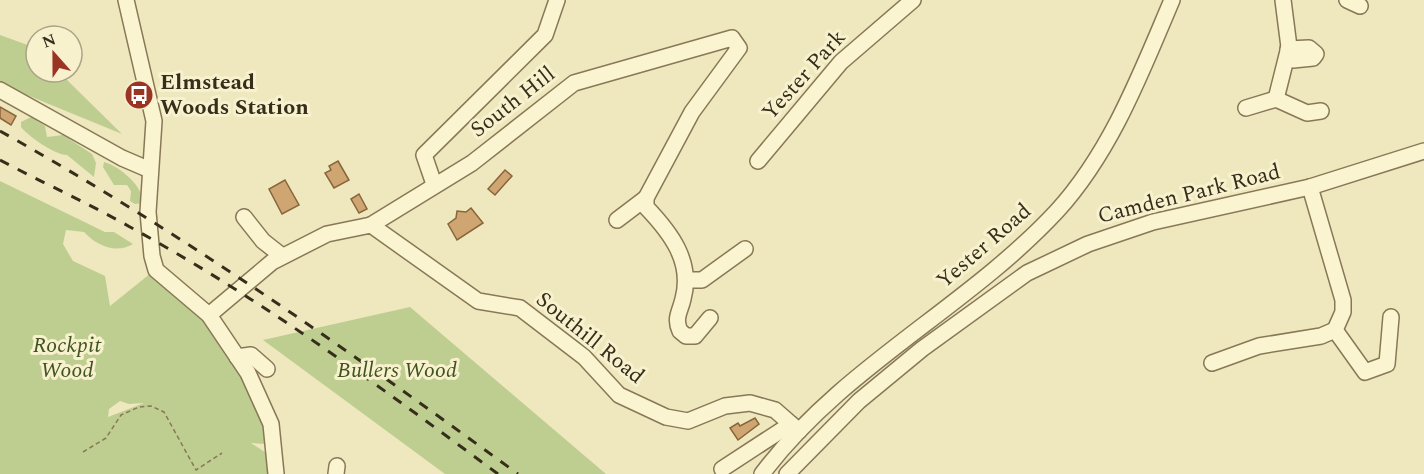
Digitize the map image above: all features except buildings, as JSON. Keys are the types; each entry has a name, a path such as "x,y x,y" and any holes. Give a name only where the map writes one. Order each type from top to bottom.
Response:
{"street":[{"path":"126,0 154,121 155,143 150,170 148,212 152,256 156,270 209,315 248,374 271,424 276,474"},
{"path":"434,184 424,155 545,35 557,0"},
{"name":"Yester Park","path":"758,161 841,62 913,0"},
{"name":"Yester Road","path":"762,474 795,427 981,282 1058,209 1081,182 1121,115 1172,0"},
{"path":"1276,99 1291,55 1283,0"},
{"name":"South Hill","path":"371,225 434,184 472,163 574,83 732,38 739,48 692,112 646,198"},
{"path":"0,90 122,158 150,170"},
{"path":"1246,108 1276,99 1307,113 1321,111"},
{"name":"Camden Park Road","path":"788,474 859,401 922,350 1027,273 1088,244 1153,222 1310,187 1424,151"},
{"path":"1212,363 1259,346 1321,336 1335,330 1343,312 1343,300 1310,187"},
{"path":"617,220 646,198"},
{"path":"646,198 646,207 671,238 683,259 687,280 676,316 680,331 686,336 695,336 710,318"},
{"path":"244,217 263,241 282,256"},
{"path":"209,315 264,268 282,256 327,234 371,225"},
{"name":"Southill Road","path":"371,225 478,301 520,308 585,357 619,394 666,417 688,421 725,406 750,403 775,410 795,427"},
{"path":"687,280 702,280 745,249"},
{"path":"1335,330 1365,372 1388,364 1391,317"},
{"path":"237,357 250,355 267,369"},
{"path":"722,469 795,427"}],"path":[{"path":"83,452 106,438 121,416 139,407 151,406 164,412 196,470 222,453"}],"green space":[{"path":"0,35 24,44 24,84 71,84 122,134 0,84"},
{"path":"31,117 45,126 47,137 63,135 92,154 96,163 94,177 67,155 49,149 25,131 21,127 21,122"},
{"path":"104,162 130,178 139,190 142,203 135,204 130,201 131,191 127,185 114,185 103,167"},
{"name":"Rockpit Wood","path":"0,181 105,232 114,232 133,244 120,248 107,247 84,232 66,230 63,244 73,261 105,276 110,306 151,273 206,319 243,378 264,426 265,444 251,443 271,456 267,474 0,474","holes":["120,401 129,404 144,403 108,417 109,409"]},
{"name":"Bullers Wood","path":"410,307 606,474 445,474 263,340"}],"railway":[{"path":"0,131 134,210 264,295 392,383 518,474"},
{"path":"0,160 114,218 226,283 364,376 498,474"}],"place":[{"name":"Elmstead Woods Station","path":"139,95"}]}
